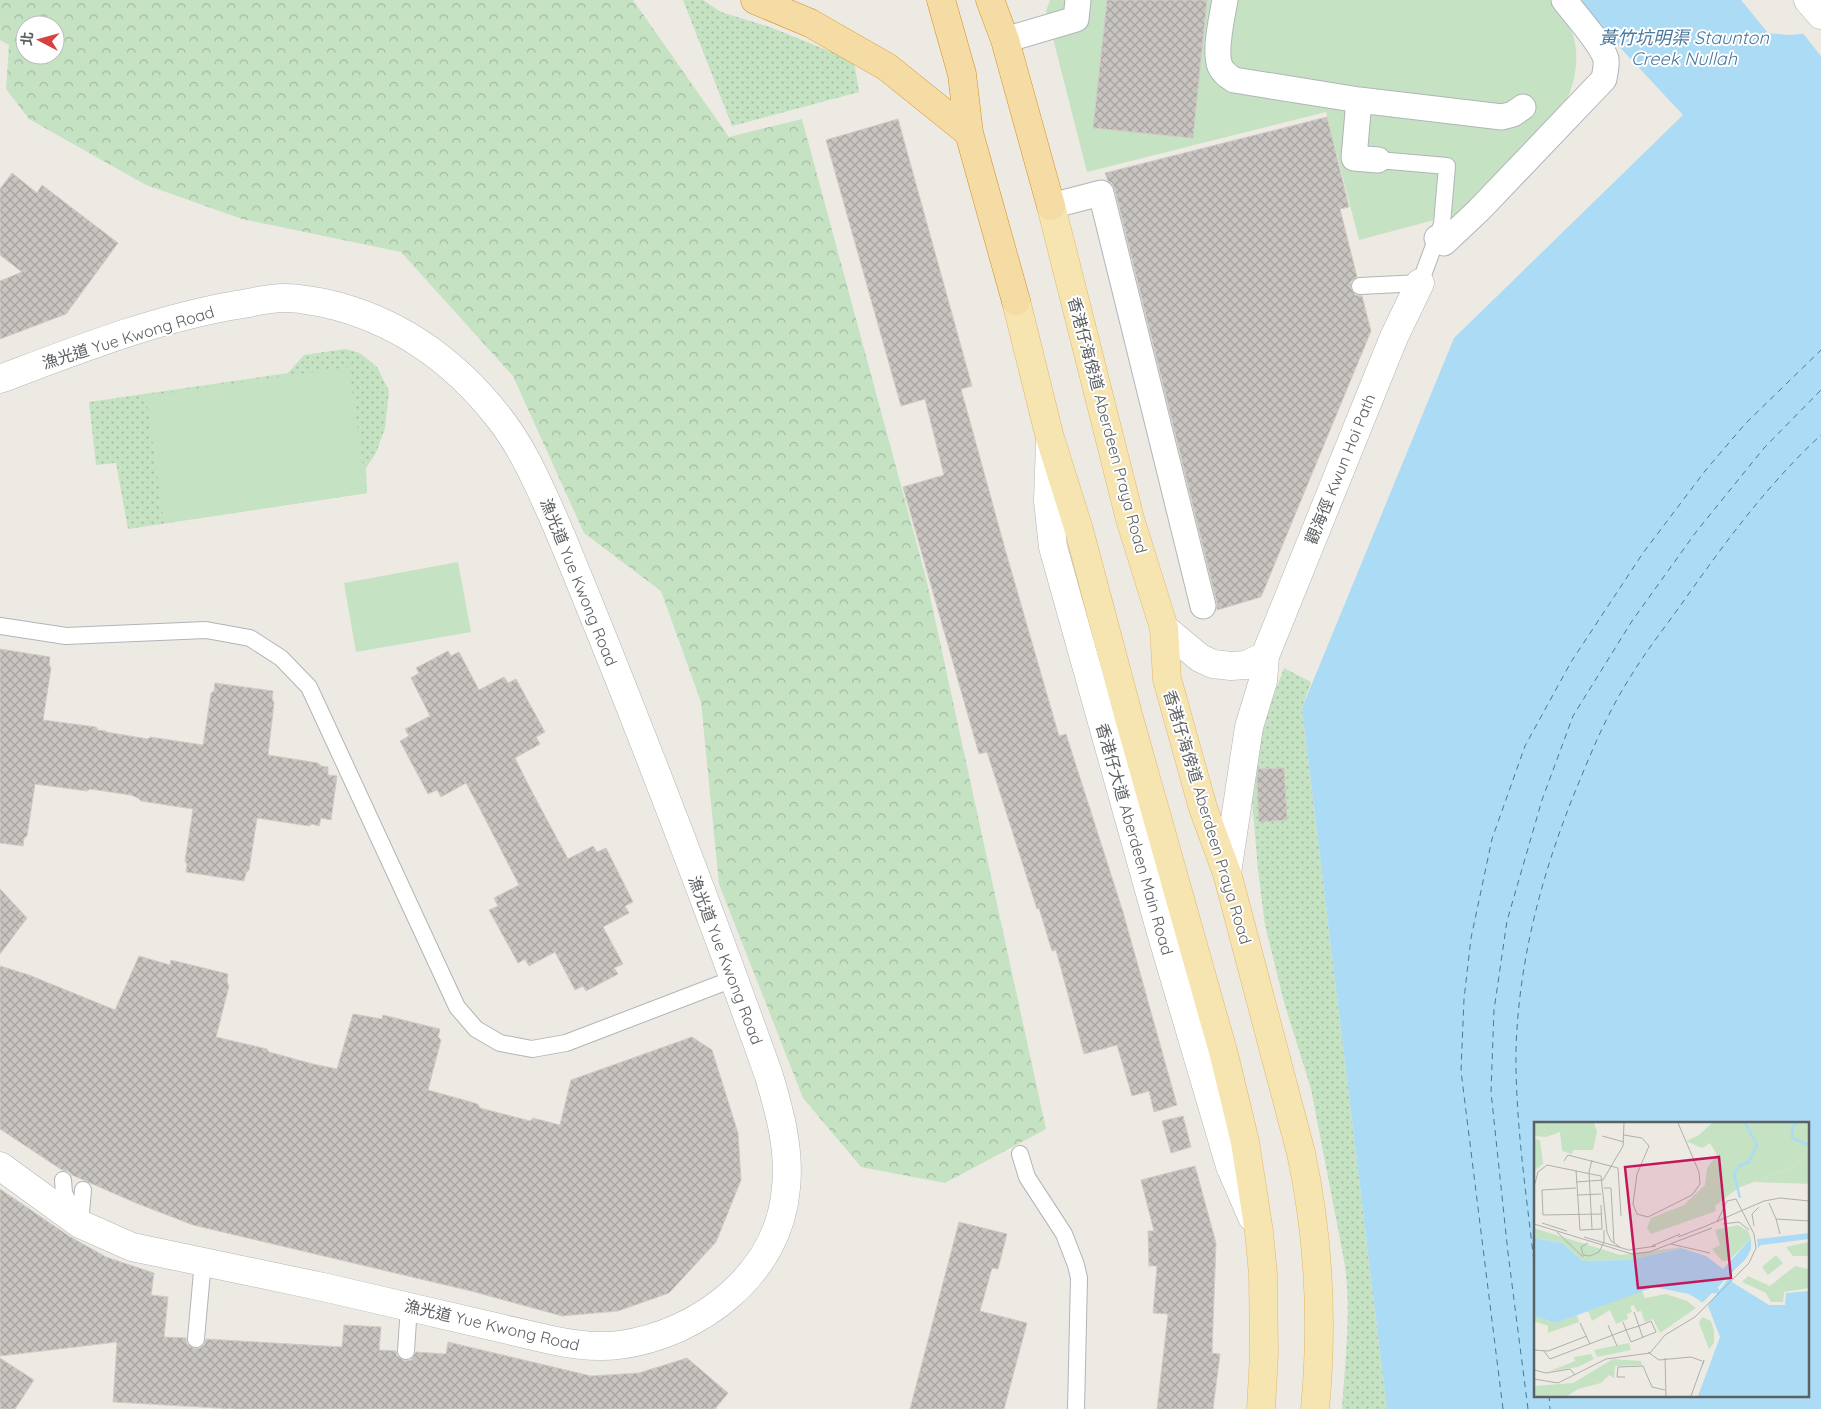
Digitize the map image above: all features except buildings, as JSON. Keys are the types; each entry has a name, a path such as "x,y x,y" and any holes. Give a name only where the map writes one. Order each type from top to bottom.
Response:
{"highway":[{"path":"755,0 810,23 886,67 969,133"},
{"path":"941,0 962,74 969,133 1016,301"},
{"name":"香港仔海傍道 Aberdeen Praya Road","path":"990,0 1005,40 1051,206"},
{"path":"1005,0 1005,40"}],"main road":[{"name":"香港仔海傍道 Aberdeen Praya Road","path":"1051,206 1130,519 1164,628 1168,679 1203,808 1228,873 1284,1085 1309,1190 1318,1278 1320,1360 1315,1409"},
{"path":"1016,301 1050,438 1079,530 1129,718 1224,1056 1245,1142 1264,1274 1264,1354 1260,1409"}],"street":[{"path":"1005,40 1076,19 1078,0"},
{"path":"1224,0 1218,56 1220,66 1226,75 1234,80 1359,100 1502,117 1514,114 1523,107"},
{"path":"1440,240 1479,210 1604,79 1606,59 1601,49 1564,0"},
{"path":"1808,0 1821,15"},
{"path":"1359,100 1354,158 1378,160"},
{"path":"1051,206 1101,194 1203,606"},
{"name":"觀海徑 Kwun Hoi Path","path":"1228,873 1249,727 1263,681 1265,656 1394,337 1420,283"},
{"name":"漁光道 Yue Kwong Road","path":"0,379 88,346 197,312 284,297 311,301 360,313 398,330 440,357 472,386 515,439 541,489 654,767 767,1069 783,1128 787,1174 784,1206 779,1223 762,1257 741,1285 711,1310 686,1326 664,1335 618,1345 575,1345 409,1306 202,1274 132,1247 80,1224 0,1166"},
{"path":"1164,628 1200,658 1213,664 1246,665 1265,656"}],"lane":[{"path":"1360,286 1420,283 1440,240 1447,166 1378,160"},
{"path":"0,626 66,636 206,630 250,638 282,658 309,687 423,931 456,1007 476,1029 500,1044 532,1049 566,1043 733,979"},
{"path":"1020,1154 1027,1177 1064,1234 1079,1278 1076,1409"},
{"path":"63,1180 64,1193 80,1224"},
{"path":"80,1224 83,1190"},
{"path":"196,1339 202,1274"},
{"path":"406,1351 409,1306"}],"green space":[{"path":"0,0 633,0 729,137 802,119 926,578 1046,1129 945,1183 861,1167 803,1098 719,884 701,702 661,591 584,533 513,376 401,252 242,219 146,185 29,119 6,89 9,45 0,40"},
{"path":"683,0 703,0 721,12 770,27 854,61 859,92 732,126"},
{"path":"1050,0 1551,0 1564,16 1572,32 1576,52 1575,72 1566,102 1448,226 1438,219 1359,240 1326,112 1087,172 1046,11"},
{"path":"345,349 360,353 377,367 389,391 385,428 376,453 366,468 367,493 128,529 116,463 96,465 89,402 288,373 304,355"},
{"path":"349,367 367,493 164,523 146,396"},
{"path":"458,562 471,632 356,652 344,583"},
{"path":"1284,668 1311,682 1302,708 1387,1409 1342,1409 1348,1316 1344,1260 1311,1089 1284,1002 1265,925 1251,788 1259,735"}],"water":[{"name":"黃竹坑明渠 Staunton Creek Nullah","path":"1581,0 1741,0 1768,33 1789,35 1821,32 1821,1409 1387,1409 1302,708 1454,338 1683,115 1599,25"}],"pier":[{"path":"1821,30 1821,56 1801,31"}],"ferry route":[{"path":"1503,1409 1461,1071 1464,999 1471,938 1492,839 1525,746 1571,662 1643,553 1705,471 1745,424 1821,350"},
{"path":"1528,1409 1508,1253 1491,1092 1494,1010 1507,921 1542,800 1573,716 1632,621 1696,532 1764,448 1821,390"},
{"path":"1534,1263 1519,1133 1516,1049 1522,978 1528,943 1556,841 1598,738 1615,702 1636,668 1735,530 1785,471 1821,435"},
{"path":"1549,1396 1550,1409"}]}
